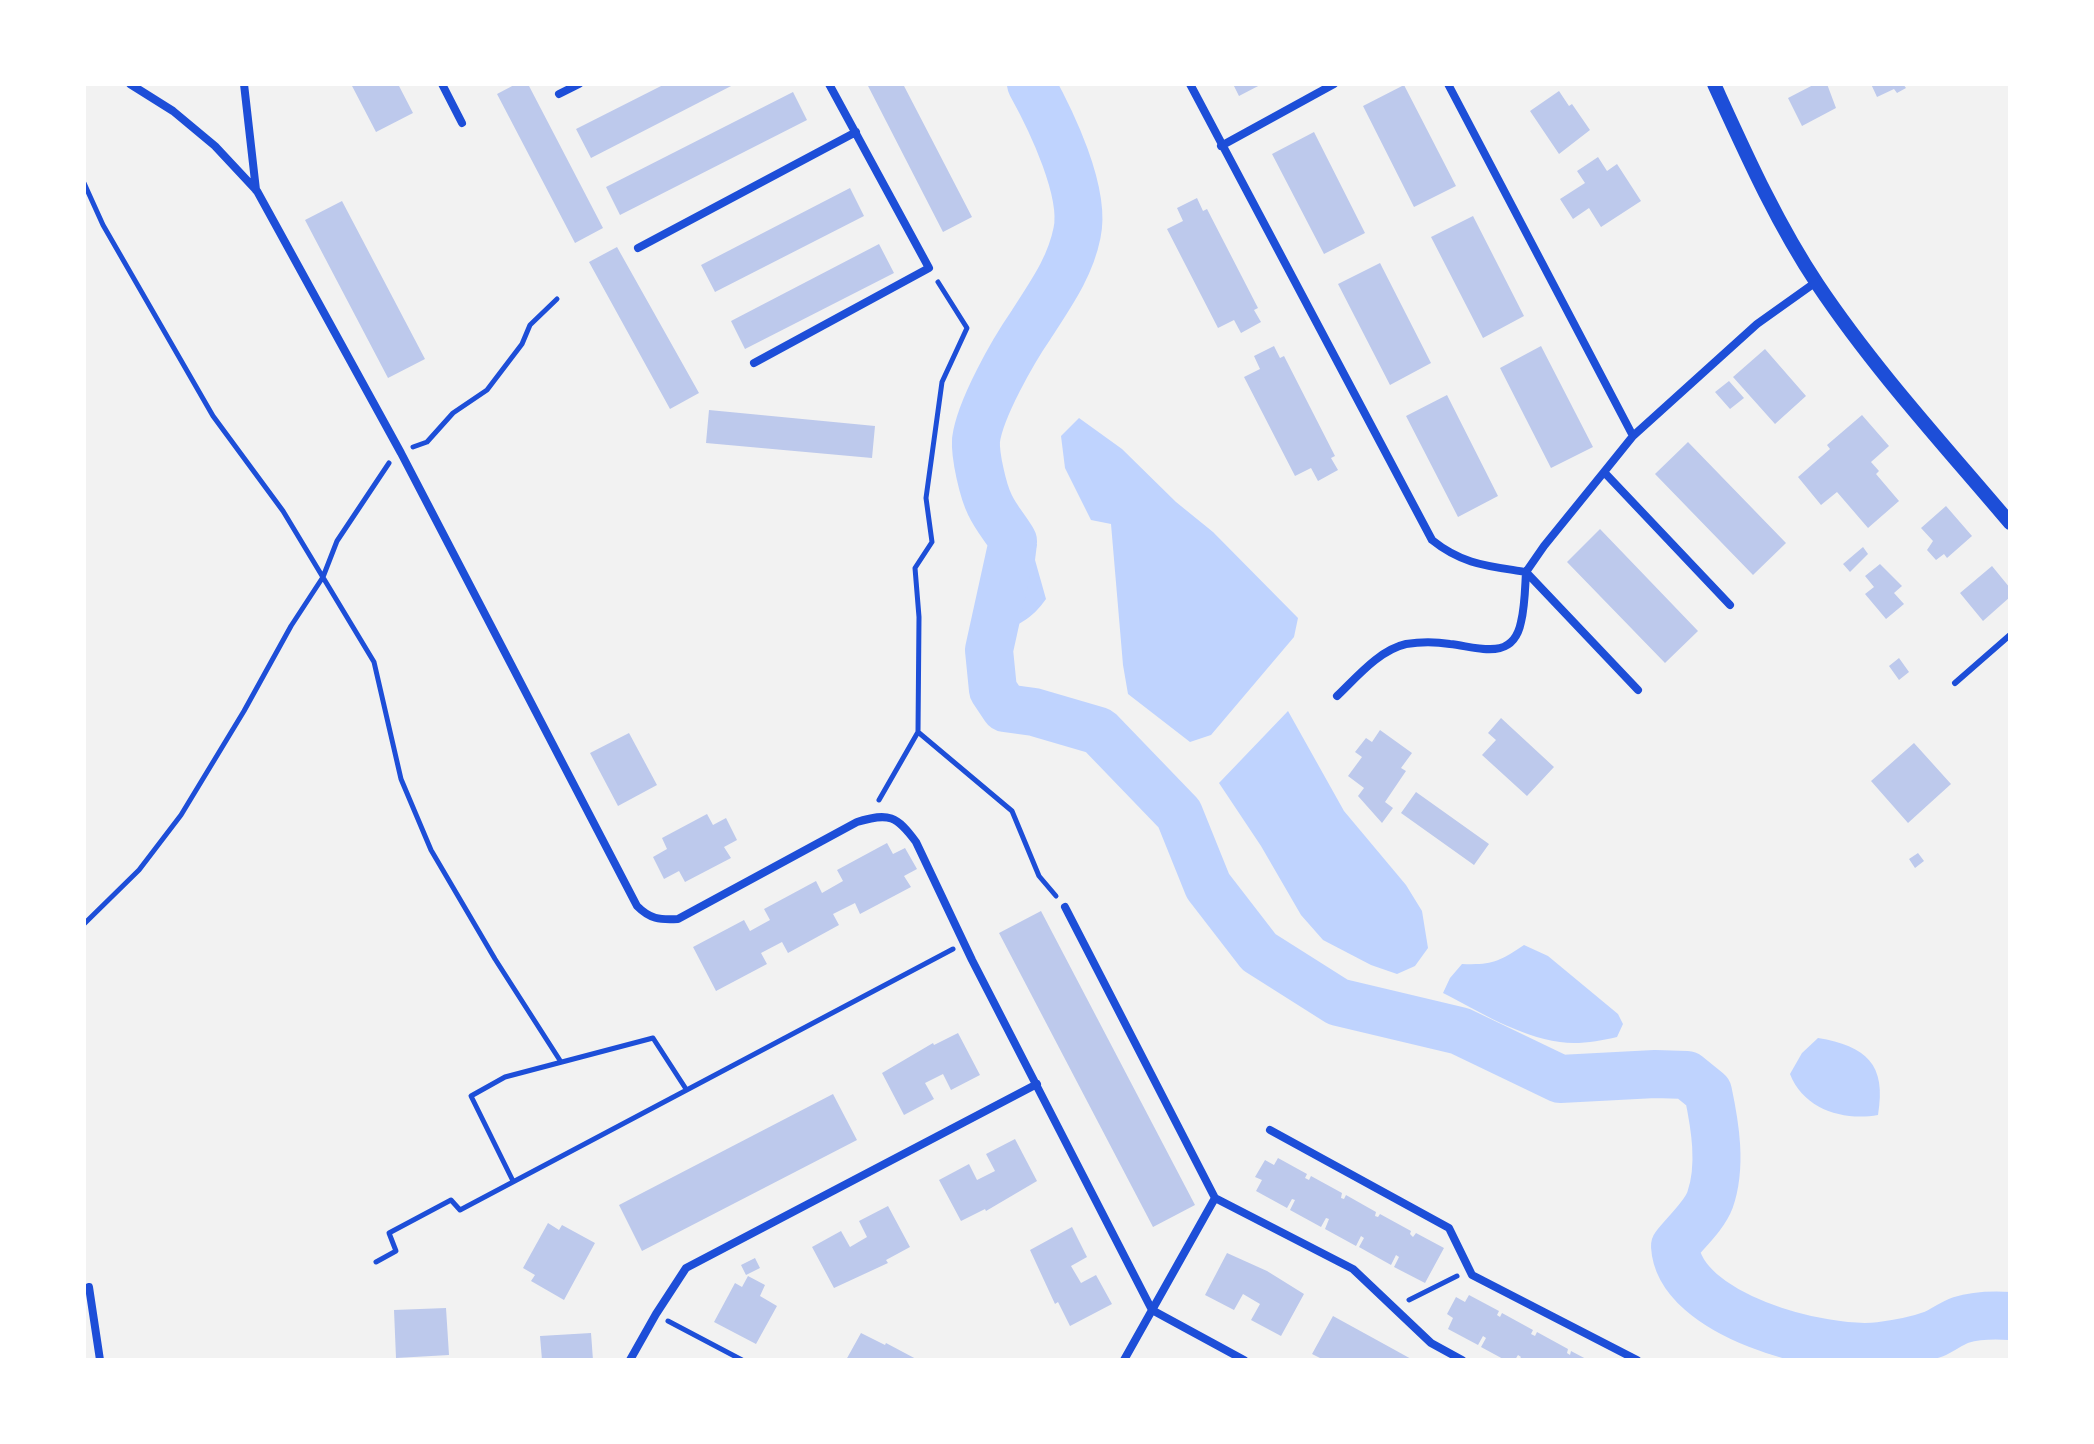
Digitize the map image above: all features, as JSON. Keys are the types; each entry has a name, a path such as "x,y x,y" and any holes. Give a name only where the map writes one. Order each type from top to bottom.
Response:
{"street":[{"path":"130,84 173,111 215,146 257,191 401,453 637,906 647,916 659,920 678,919 857,822 890,816 904,825 1152,1310 1244,1360"},
{"path":"244,84 257,191"},
{"path":"442,84 462,123"},
{"path":"559,94 579,84"},
{"path":"754,363 929,268 829,84"},
{"path":"1190,84 1432,540 1450,555 1471,563 1526,572 1638,690"},
{"path":"1221,146 1334,84"},
{"path":"1448,84 1633,436"},
{"path":"1714,84 1770,203 1816,282 1864,349 2010,523"},
{"path":"638,248 856,132"},
{"path":"1337,696 1372,662 1404,645 1447,643 1488,651 1507,646 1516,636 1521,622 1526,572 1633,436 1757,324 1816,282"},
{"path":"1604,472 1730,605"},
{"path":"1065,907 1215,1198 1353,1269 1431,1343 1462,1360"},
{"path":"630,1360 686,1268 1037,1084"},
{"path":"1270,1130 1449,1228 1472,1275 1637,1360"},
{"path":"1124,1360 1215,1198"},
{"path":"89,1287 100,1360"}],"lane":[{"path":"1955,683 2010,635"}],"path":[{"path":"84,183 103,225 213,416 283,511 374,662 401,779 431,850 495,959 561,1062"},
{"path":"875,817 882,794 918,732 919,617 915,568 932,542 926,498 942,382 967,328 929,268"},
{"path":"84,924 139,870 181,815 323,577 337,541 391,459 427,442 453,413 487,390 522,344 530,325 557,299"},
{"path":"918,732 1012,811 1039,876 1065,907"},
{"path":"376,1262 396,1251 389,1233 451,1200 460,1210 964,943"},
{"path":"513,1181 471,1096 505,1077 653,1038 686,1089"},
{"path":"1393,1308 1470,1270"},
{"path":"656,1314 742,1360"}],"water":[{"path":"1079,418 1122,449 1176,502 1213,532 1298,618 1294,637 1211,735 1190,742 1128,694 1111,524 1091,520 1065,468 1061,436"},
{"path":"997,534 1013,541 1037,544 1035,560 1046,599 1023,621 993,633 981,620 978,599 982,576"},
{"path":"1288,711 1344,811 1406,885 1422,911 1428,948 1415,966 1397,974 1371,965 1323,940 1301,915 1261,846 1219,783"},
{"path":"1524,945 1548,956 1618,1014 1623,1024 1617,1037 1574,1043 1544,1039 1500,1022 1443,993 1462,964 1495,961"},
{"path":"1818,1038 1849,1046 1869,1060 1876,1070 1879,1083 1878,1115 1852,1116 1826,1110 1796,1086 1790,1074 1802,1053"}],"building":[{"path":"351,84 398,84 413,113 376,132"},
{"path":"516,84 528,84 603,228 575,243 497,94"},
{"path":"665,84 735,84 591,158 576,129"},
{"path":"867,84 903,84 972,217 943,232"},
{"path":"1233,84 1262,84 1239,96"},
{"path":"1815,84 1827,84 1836,108 1802,126 1788,98"},
{"path":"1871,84 1903,84 1906,88 1897,93 1894,89 1877,97"},
{"path":"1404,85 1456,186 1414,207 1363,106"},
{"path":"1559,91 1590,130 1559,154 1530,111"},
{"path":"793,92 807,120 620,215 606,187"},
{"path":"1314,132 1365,233 1324,254 1272,154"},
{"path":"1598,157 1607,171 1617,164 1641,201 1601,227 1589,208 1573,219 1560,199 1585,183 1577,171"},
{"path":"850,188 864,216 715,292 701,265"},
{"path":"1197,198 1203,211 1207,209 1258,308 1254,310 1261,322 1241,333 1234,320 1218,328 1167,229 1183,221 1177,208"},
{"path":"342,201 425,359 388,378 305,220"},
{"path":"1473,216 1524,316 1483,338 1431,237"},
{"path":"879,244 894,273 745,349 731,321"},
{"path":"617,247 699,393 670,409 589,262"},
{"path":"1380,263 1431,363 1390,385 1338,284"},
{"path":"1274,346 1280,358 1284,356 1335,456 1331,458 1338,470 1318,481 1311,468 1295,476 1244,377 1260,369 1254,356"},
{"path":"1541,346 1593,447 1551,468 1500,368"},
{"path":"1765,349 1806,396 1775,424 1733,377"},
{"path":"1729,381 1744,398 1730,409 1715,392"},
{"path":"1447,395 1498,496 1458,517 1406,416"},
{"path":"709,410 875,426 872,458 706,443"},
{"path":"1862,415 1889,446 1871,462 1879,471 1876,474 1899,501 1868,528 1837,492 1821,505 1798,477 1830,449 1827,445"},
{"path":"1688,442 1786,543 1753,575 1655,474"},
{"path":"1946,506 1972,536 1947,558 1944,554 1936,560 1927,550 1933,541 1921,528"},
{"path":"1600,529 1698,631 1665,663 1567,562"},
{"path":"1863,547 1868,554 1850,572 1843,564"},
{"path":"1880,564 1902,586 1894,593 1904,604 1886,619 1865,594 1874,587 1865,576"},
{"path":"1992,566 2010,588 2010,597 1983,621 1960,593"},
{"path":"1899,658 1909,672 1899,680 1889,666"},
{"path":"1501,718 1554,767 1527,796 1482,755 1496,740 1488,733"},
{"path":"1380,730 1412,753 1401,768 1406,771 1385,802 1393,808 1382,823 1358,796 1364,788 1348,776 1362,757 1355,752 1366,738 1372,742"},
{"path":"629,733 657,785 618,806 590,753"},
{"path":"1914,743 1951,784 1908,823 1871,781"},
{"path":"1416,792 1489,844 1474,865 1401,813"},
{"path":"707,814 713,825 726,818 737,840 724,847 731,858 685,882 679,871 664,879 653,857 667,849 662,838"},
{"path":"887,843 893,854 905,848 917,869 904,876 911,887 860,914 855,903 833,914 839,925 788,953 782,942 761,953 767,964 716,991 693,947 744,920 750,931 770,920 764,909 816,881 822,893 843,881 837,870"},
{"path":"1918,853 1924,861 1915,868 1909,859"},
{"path":"1041,911 1195,1205 1153,1227 999,933"},
{"path":"958,1033 980,1075 951,1090 943,1074 925,1083 934,1099 904,1115 882,1073 933,1043"},
{"path":"833,1094 857,1140 642,1251 619,1205"},
{"path":"1015,1139 1037,1181 986,1211 961,1221 939,1180 969,1164 977,1180 995,1171 986,1154"},
{"path":"1278,1158 1307,1174 1305,1178 1309,1180 1311,1176 1342,1193 1341,1198 1344,1199 1346,1195 1376,1212 1375,1216 1380,1214 1411,1231 1413,1237 1416,1233 1444,1248 1425,1283 1394,1267 1399,1257 1396,1255 1391,1265 1359,1247 1364,1238 1361,1236 1356,1246 1325,1229 1329,1219 1326,1218 1321,1227 1290,1210 1295,1200 1292,1199 1287,1208 1256,1191 1262,1180 1255,1177 1265,1160 1274,1165"},
{"path":"888,1206 910,1247 886,1260 888,1263 834,1288 812,1247 841,1231 850,1247 867,1237 859,1221"},
{"path":"548,1223 559,1230 562,1225 595,1243 564,1300 531,1281 535,1275 523,1268"},
{"path":"1072,1227 1087,1257 1071,1266 1081,1283 1096,1275 1112,1304 1070,1326 1058,1302 1055,1304 1030,1250"},
{"path":"1227,1253 1267,1271 1304,1294 1281,1336 1251,1320 1260,1304 1243,1294 1234,1310 1205,1295"},
{"path":"755,1258 760,1268 746,1275 741,1265"},
{"path":"748,1276 765,1285 760,1296 777,1306 756,1344 714,1322 735,1283 742,1287"},
{"path":"1469,1295 1499,1311 1497,1315 1500,1317 1502,1313 1533,1330 1531,1334 1535,1336 1537,1332 1568,1349 1570,1355 1571,1351 1588,1360 1519,1360 1521,1357 1518,1355 1515,1360 1505,1360 1481,1347 1486,1338 1483,1336 1478,1345 1448,1329 1453,1318 1447,1314 1456,1297 1465,1302"},
{"path":"446,1308 449,1355 396,1358 394,1310"},
{"path":"1333,1316 1413,1360 1324,1360 1312,1354"},
{"path":"591,1333 593,1360 542,1360 540,1336"},
{"path":"861,1333 886,1343 918,1360 846,1360"}],"waterway":[{"path":"1031,84 1065,157 1072,177 1078,216 1074,246 1064,270 998,381 976,440 978,464 987,499 1013,541 989,650 993,690 1005,708 1034,712 1099,731 1179,814 1208,886 1259,952 1338,1002 1460,1031 1560,1079 1687,1075 1708,1092 1716,1146 1714,1187 1704,1212 1675,1246 1683,1270 1701,1292 1727,1310 1791,1336 1855,1347 1914,1340 1973,1317 2010,1316"}]}
